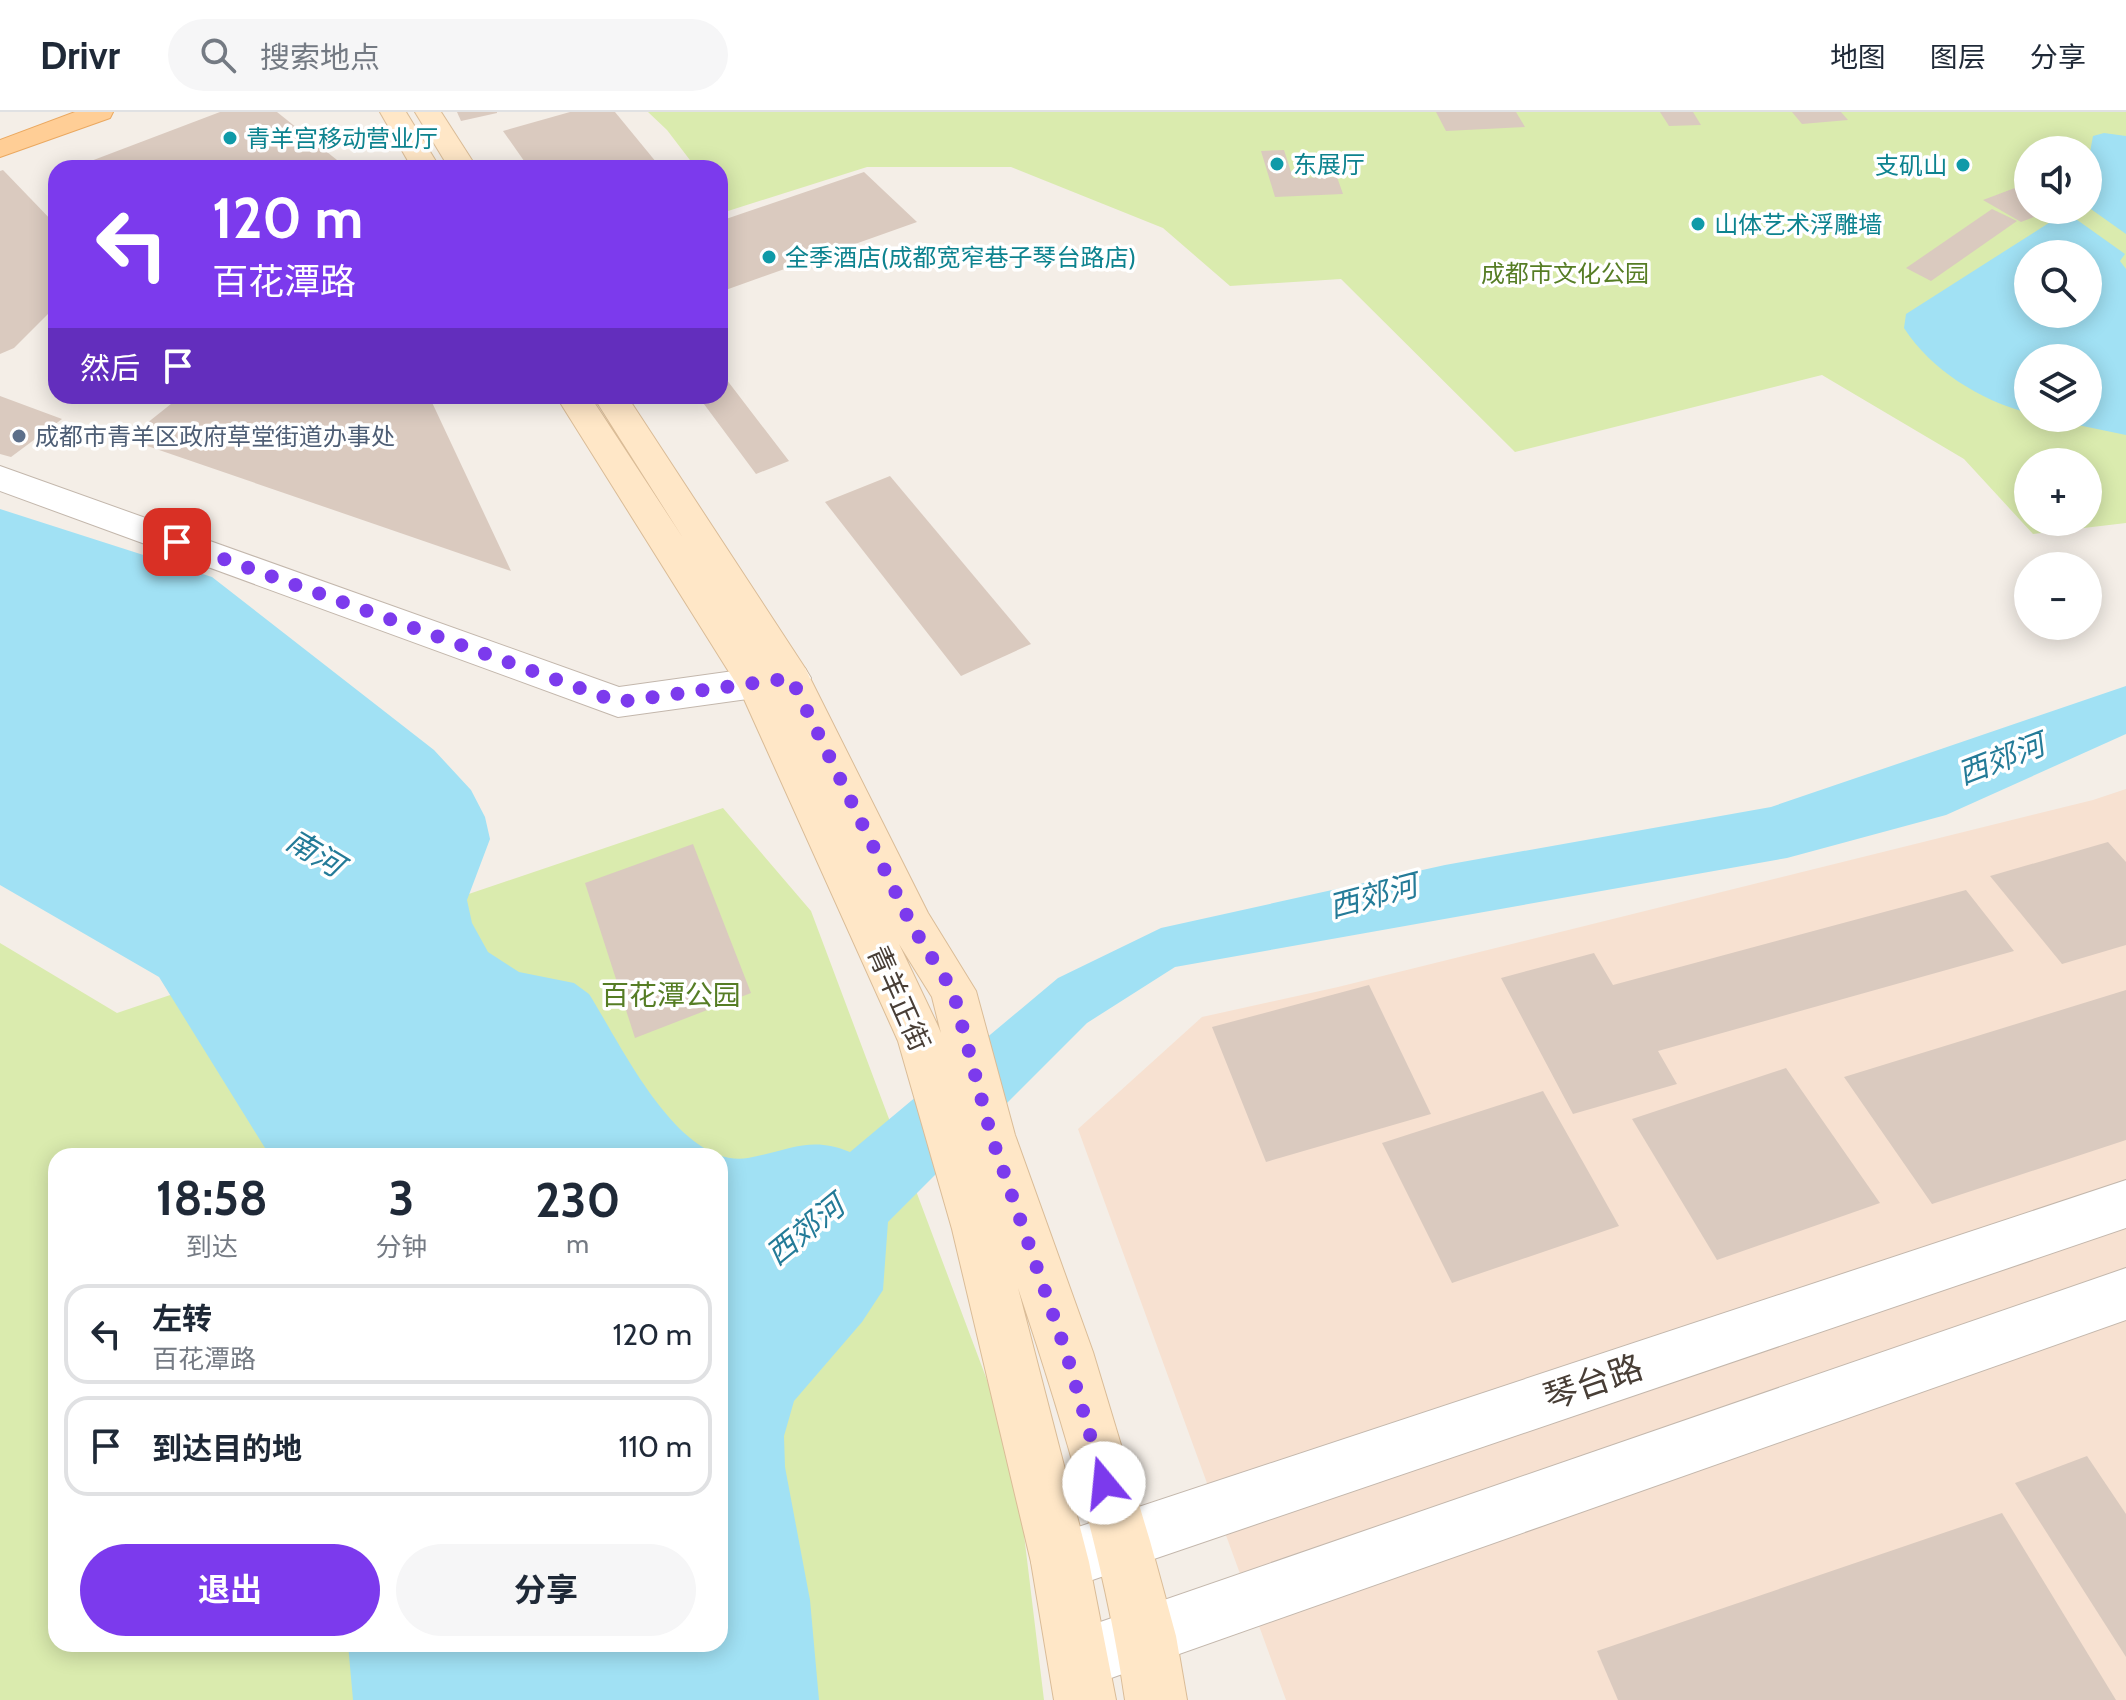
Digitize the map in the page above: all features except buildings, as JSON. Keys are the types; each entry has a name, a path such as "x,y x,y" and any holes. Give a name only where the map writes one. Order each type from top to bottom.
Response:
{"main road":[{"path":"0,132 56,112"},
{"path":"0,149 100,112"},
{"path":"393,112 421,160"},
{"path":"428,112 458,160"},
{"name":"青羊正街","path":"579,404 774,680"},
{"name":"青羊正街","path":"615,404 774,680 941,1031 975,1153 1082,1679"},
{"name":"青羊正街","path":"975,1153 1066,1352 1146,1636 1156,1700"}],"street":[{"path":"0,478 618,702 774,680"},
{"name":"琴台路","path":"1060,1562 2126,1204"},
{"path":"1082,1679 1146,1636 2126,1294"}],"shaded area":[{"path":"2126,789 2126,1700 1286,1700 1078,1129 1202,1017 1338,987 2093,800"}],"green space":[{"name":"成都市文化公园","path":"648,112 2126,112 2126,523 2102,526 2102,448 2014,448 2014,513 1964,459 1822,375 1515,452 1341,279 1230,286 1163,228 1011,167 867,167 728,211 728,160 690,160 667,130"},
{"name":"百花潭公园","path":"723,808 811,911 1014,1452 1044,1700 0,1700 0,943 117,1013"}],"water":[{"path":"2104,133 2126,136 2126,234 2102,217 2102,136 2093,136"},
{"path":"2047,224 2083,224 2125,254 2120,261 2126,269 2126,435 2102,430 2102,344 2014,344 2014,408 1975,391 1942,370 1904,328 1906,314 2014,245 2014,328 2102,328 2102,240 2022,240"},
{"name":"南河","path":"0,509 212,577 434,750 471,790 485,817 490,839 467,900 472,923 488,952 519,972 574,983 589,994 654,1099 675,1124 706,1148 265,1148 159,977 0,885"},
{"name":"西郊河","path":"2126,686 2126,734 1946,815 1787,858 1175,967 1087,1023 888,1222 883,1290 862,1322 794,1401 784,1436 785,1467 810,1600 819,1700 353,1700 349,1652 728,1652 728,1156 748,1158 811,1145 836,1147 850,1152 1058,978 1161,928 1445,865 1771,807"}],"place":[{"name":"青羊宫移动营业厅","path":"230,138"},
{"name":"东展厅","path":"1277,164"},
{"name":"支矶山","path":"1963,165"},
{"name":"山体艺术浮雕墙","path":"1698,224"},
{"name":"全季酒店(成都宽窄巷子琴台路店)","path":"769,257"},
{"name":"成都市青羊区政府草堂街道办事处","path":"19,436"}],"route":[{"path":"177,542 618,702 791,678 912,926 953,991 991,1135 1066,1352 1104,1483"}]}
